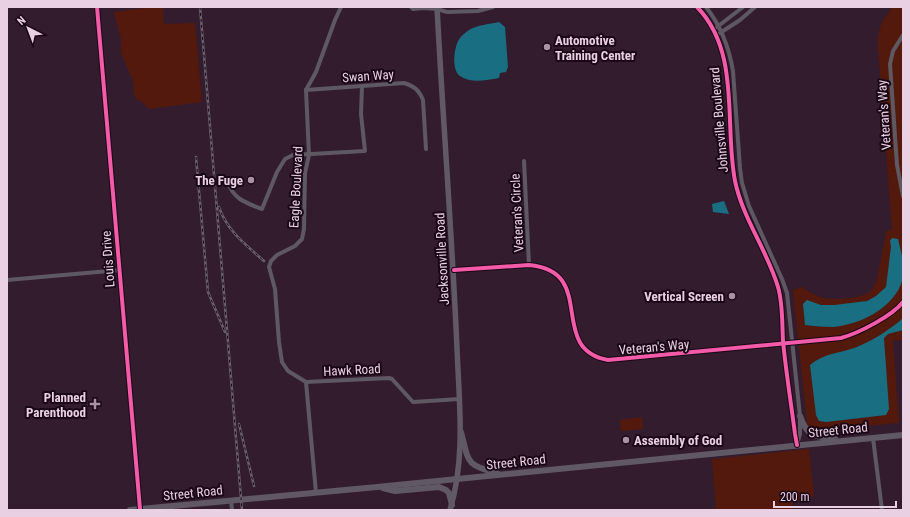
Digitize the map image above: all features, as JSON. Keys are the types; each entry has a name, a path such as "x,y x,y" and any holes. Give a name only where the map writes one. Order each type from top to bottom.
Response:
{"main road":[{"name":"Jacksonville Road","path":"439,8 454,270 461,432 458,479 451,507"},
{"path":"800,416 804,428 810,434 845,441"},
{"path":"461,432 468,458 474,466 502,475"},
{"name":"Street Road","path":"130,510 903,435"},
{"path":"377,487 394,491 439,487 449,493 451,507"}],"street":[{"name":"Louis Drive","path":"97,7 140,509"},
{"path":"306,90 316,72 341,7"},
{"path":"411,7 413,9 439,8 447,12 470,11 493,7"},
{"name":"Johnsville Boulevard","path":"696,7 713,29 722,49 726,71 735,179 743,210 778,288 797,445"},
{"name":"Johnsville Boulevard","path":"706,7 722,32 732,63 742,183 749,206 787,293 800,416 800,434 797,445"},
{"path":"713,29 744,7"},
{"path":"716,36 755,7"},
{"name":"Veteran's Way","path":"903,35 893,52 890,64 897,165 903,196"},
{"name":"Swan Way","path":"306,90 404,83 412,86 420,92 423,100 426,149"},
{"path":"228,182 232,192 239,199 262,209 277,172 285,159 291,156 364,151 361,114 362,86"},
{"name":"Eagle Boulevard","path":"306,90 309,155 305,173 304,229 302,239 296,246 276,255 271,261 269,267 275,288 282,362 288,371 306,382"},
{"name":"Veteran's Circle","path":"524,161 529,265"},
{"name":"Veteran's Way","path":"454,270 529,265 548,268 563,282 569,295 573,326 578,338 588,351 604,360 836,339 850,335 891,314 903,302"},
{"path":"7,280 120,270"},
{"name":"Hawk Road","path":"306,382 389,378 392,379 413,402 460,399"},
{"path":"306,382 316,493"},
{"path":"873,438 882,510"},
{"path":"231,500 232,510"}],"shaded area":[{"path":"163,7 164,24 195,23 202,102 149,109 141,101 137,100 134,94 133,81 121,53 121,40 114,12"},
{"path":"892,7 903,7 903,340 893,341 899,423 816,430 809,429 807,423 793,290 801,287 818,296 834,299 853,298 868,293 874,287 877,280 886,232 892,229 878,36 881,24"},
{"path":"642,417 643,429 621,431 620,420"},
{"path":"809,449 814,496 792,501 793,510 716,510 712,459"}],"water":[{"path":"499,22 505,27 508,67 506,72 500,73 499,78 474,81 460,76 455,69 454,57 456,46 460,38 472,28"},
{"path":"724,201 729,214 713,212 712,204"},
{"path":"892,238 898,239 903,260 903,276 898,291 884,307 864,319 843,326 823,327 805,325 803,304 807,300 821,305 867,301 876,296 886,287 891,247 890,241"},
{"path":"903,318 903,330 888,334 884,338 889,409 886,415 826,422 819,421 816,415 810,365 821,358 857,347 869,341 887,331"}],"railway":[{"path":"200,7 242,510"},
{"path":"196,157 208,292 225,332"},
{"path":"219,207 222,216 232,230 264,261"},
{"path":"239,424 254,486"}],"cycle path":[{"path":"97,7 140,509"},
{"path":"697,7 711,25 720,45 725,67 728,90 732,159 735,181 739,195 749,221 768,260 780,294 784,353 797,445"},
{"path":"454,270 529,265 550,270 562,281 568,295 574,327 579,341 590,353 608,360 841,338 875,323 891,313 903,302"}],"place":[{"name":"Automotive Training Center","path":"547,47"},
{"name":"The Fuge","path":"251,180"},
{"name":"Vertical Screen","path":"732,296"},
{"name":"Planned Parenthood","path":"95,404"},
{"name":"Assembly of God","path":"626,440"}]}
